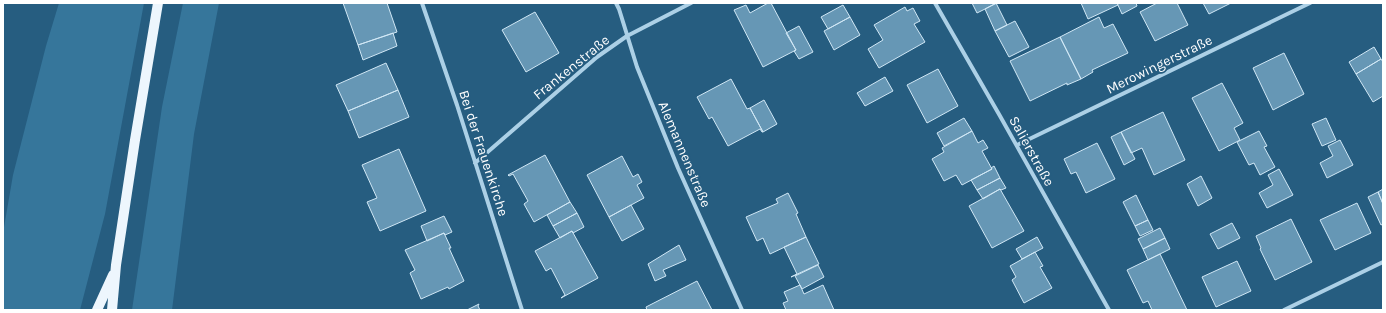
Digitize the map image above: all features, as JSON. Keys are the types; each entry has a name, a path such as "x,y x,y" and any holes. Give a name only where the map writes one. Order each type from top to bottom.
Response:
{"main road":[{"path":"112,310 116,265 136,132 158,3"},
{"path":"97,310 116,265"}],"street":[{"name":"Bei der Frauenkirche","path":"422,3 457,105 522,310"},
{"name":"Alemannenstraße","path":"616,3 637,67 675,161 742,310"},
{"name":"Frankenstraße","path":"475,163 597,57 627,36 691,3"},
{"name":"Salierstraße","path":"935,3 1017,145 1109,310"},
{"name":"Merowingerstraße","path":"1017,145 1310,3"},
{"path":"1284,310 1383,262"}],"shaded area":[{"path":"59,3 144,3 105,214 80,310 3,310 3,233 13,175 46,46"},
{"path":"183,3 219,3 194,134 172,310 132,310 162,107"}],"building":[{"path":"343,3 387,3 397,32 358,45"},
{"path":"768,3 771,3 796,50 763,67 734,10 746,5 750,13"},
{"path":"972,3 997,3 977,13"},
{"path":"996,3 1007,25 995,31 985,9"},
{"path":"1081,3 1117,3 1118,5 1088,19"},
{"path":"1117,3 1136,3 1137,6 1122,14"},
{"path":"1157,3 1177,3 1188,25 1155,41 1140,12"},
{"path":"1203,3 1231,3 1209,14"},
{"path":"843,5 850,17 828,29 821,17"},
{"path":"905,7 907,11 913,8 920,21 914,24 925,42 879,68 868,49 883,40 874,25"},
{"path":"535,12 559,53 526,72 502,30"},
{"path":"850,17 860,35 834,50 824,31"},
{"path":"1099,17 1104,28 1113,24 1128,53 1092,70 1093,72 1081,79 1060,37"},
{"path":"1015,21 1029,47 1009,57 995,31"},
{"path":"799,26 813,52 799,59 794,51 796,50 786,33"},
{"path":"393,33 397,46 363,60 358,45"},
{"path":"1060,37 1081,79 1067,85 1067,83 1030,101 1010,61"},
{"path":"1374,47 1381,59 1356,74 1349,62"},
{"path":"1284,53 1304,94 1273,110 1253,68"},
{"path":"1381,59 1383,62 1383,96 1373,102 1356,74"},
{"path":"386,63 398,90 348,111 336,85"},
{"path":"938,69 958,106 927,123 907,85"},
{"path":"885,77 893,91 865,106 857,93"},
{"path":"731,79 747,109 750,108 763,132 760,129 728,146 712,117 709,119 697,97"},
{"path":"1222,83 1243,123 1234,128 1240,140 1219,151 1192,98"},
{"path":"398,90 409,117 359,138 348,111"},
{"path":"764,100 777,124 763,132 750,108"},
{"path":"1163,112 1185,160 1154,175 1142,148 1131,153 1121,132"},
{"path":"964,118 972,131 944,146 937,133"},
{"path":"1326,118 1336,140 1322,146 1312,124"},
{"path":"972,131 978,143 983,140 988,148 982,151 992,169 962,185 956,175 944,181 932,159 944,152 942,148"},
{"path":"1259,131 1267,146 1264,147 1275,167 1260,175 1254,163 1249,165 1237,142"},
{"path":"1121,132 1135,159 1124,165 1111,137"},
{"path":"1340,140 1353,165 1327,178 1320,163 1333,156 1328,146"},
{"path":"1097,143 1115,179 1086,193 1076,172 1071,174 1064,159"},
{"path":"399,149 426,211 380,231 367,202 377,198 362,165"},
{"path":"545,155 570,202 534,222 524,204 528,201 513,174 508,175"},
{"path":"622,156 633,177 638,174 642,182 637,185 644,198 609,217 587,175"},
{"path":"994,166 1000,178 977,190 971,180 992,169 991,168"},
{"path":"1279,169 1293,195 1267,208 1259,193 1273,185 1268,175"},
{"path":"1201,176 1212,198 1198,206 1187,184"},
{"path":"1000,178 1006,188 1000,189 983,199 977,190"},
{"path":"1000,189 1024,231 992,248 969,206"},
{"path":"1383,189 1383,204 1378,192"},
{"path":"1378,192 1383,204 1383,224 1381,225 1368,197"},
{"path":"788,193 798,213 796,214 806,237 770,254 763,238 757,241 746,217 778,203 776,199"},
{"path":"1136,195 1148,220 1135,226 1123,202"},
{"path":"570,202 577,213 553,226 547,215"},
{"path":"1357,203 1371,233 1335,250 1320,220"},
{"path":"631,205 644,229 622,241 609,217"},
{"path":"577,213 584,227 573,233 572,231 560,238 553,226"},
{"path":"444,216 452,232 445,235 444,233 427,241 421,226"},
{"path":"1291,219 1312,262 1275,280 1260,249 1261,248 1256,236"},
{"path":"1148,220 1153,230 1140,236 1135,226"},
{"path":"1232,223 1240,238 1218,249 1210,234"},
{"path":"1160,228 1165,238 1143,249 1138,239"},
{"path":"572,231 598,278 561,298 565,295 551,268 546,271 535,251"},
{"path":"444,233 464,281 449,289 448,287 421,299 410,273 415,270 405,250"},
{"path":"806,237 819,264 791,277 797,274 784,247"},
{"path":"1037,237 1043,248 1022,259 1016,249"},
{"path":"1165,238 1170,249 1148,260 1143,249"},
{"path":"679,245 686,260 663,270 666,276 655,281 648,264"},
{"path":"1035,252 1043,266 1040,267 1052,288 1024,303 1012,280 1016,277 1010,266"},
{"path":"1160,254 1187,310 1152,310 1148,301 1143,303 1127,270"},
{"path":"1237,261 1251,291 1216,307 1202,277"},
{"path":"818,265 824,277 802,289 795,276"},
{"path":"697,281 712,310 647,310 646,307"},
{"path":"800,285 804,294 823,285 834,310 786,310 783,303 788,301 784,292"},
{"path":"479,304 478,306 480,310 467,310"}]}
